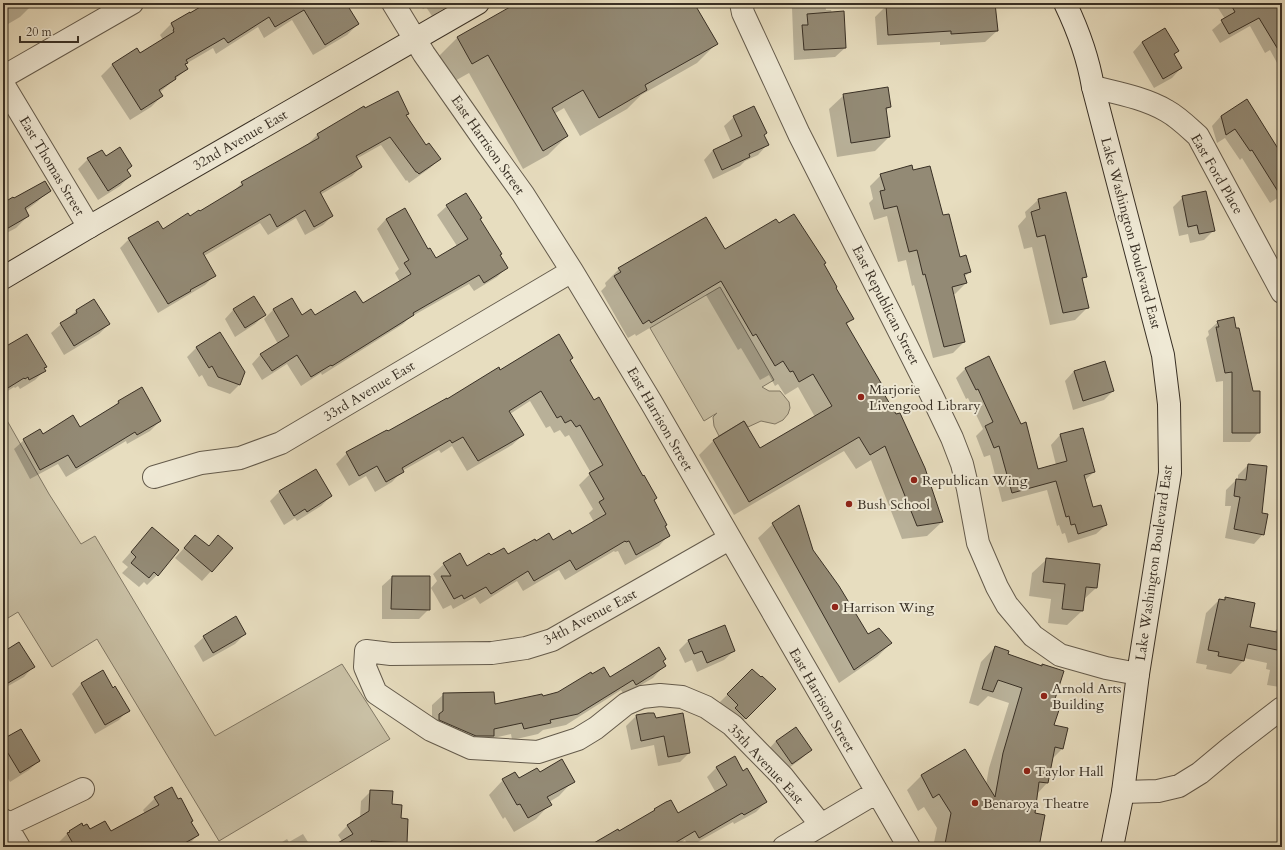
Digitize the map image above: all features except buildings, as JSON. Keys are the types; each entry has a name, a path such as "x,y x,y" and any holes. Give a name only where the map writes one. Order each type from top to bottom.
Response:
{"street":[{"path":"3,77 132,3"},
{"name":"East Harrison Street","path":"393,3 415,39 523,194 572,271 651,402 908,847"},
{"name":"32nd Avenue East","path":"3,278 478,3"},
{"name":"East Republican Street","path":"741,3 743,13 799,134 928,387 952,438 962,464 978,543 997,587 1007,605 1033,636 1060,655 1106,668 1138,674"},
{"name":"Lake Washington Boulevard East","path":"1065,3 1081,40 1089,65 1093,87 1163,355 1169,404 1170,472 1138,674 1123,792 1112,847"},
{"name":"East Thomas Street","path":"3,84 89,227"},
{"name":"East Ford Place","path":"1093,87 1141,100 1166,110 1198,136 1282,292"},
{"name":"33rd Avenue East","path":"154,477 201,463 240,458 281,443 572,271"},
{"name":"34th Avenue East","path":"366,652 390,654 492,654 526,648 552,640 729,539"},
{"name":"35th Avenue East","path":"366,652 365,667 376,693 431,730 471,748 538,752 578,739 596,728 626,704 642,697 660,695 682,697 706,707 732,726 783,778 821,825"},
{"path":"1123,792 1158,791 1180,786 1200,773 1282,708"},
{"path":"19,847 4,824 83,789"},
{"path":"784,847 877,792"}],"shaded area":[{"path":"720,287 774,380 762,387 769,391 780,391 789,402 790,408 788,414 783,420 775,424 761,421 748,427 744,421 719,436 714,426 713,417 717,413 704,421 650,328"},
{"path":"5,417 49,494 81,544 95,536 215,736 342,664 390,739 219,841 97,639 52,667 18,612 3,621 3,419"}],"place":[{"name":"Marjorie Livengood Library","path":"861,397"},
{"name":"Republican Wing","path":"914,480"},
{"name":"Bush School","path":"849,504"},
{"name":"Harrison Wing","path":"835,607"},
{"name":"Arnold Arts Building","path":"1044,696"},
{"name":"Taylor Hall","path":"1027,771"},
{"name":"Benaroya Theatre","path":"975,803"}]}
